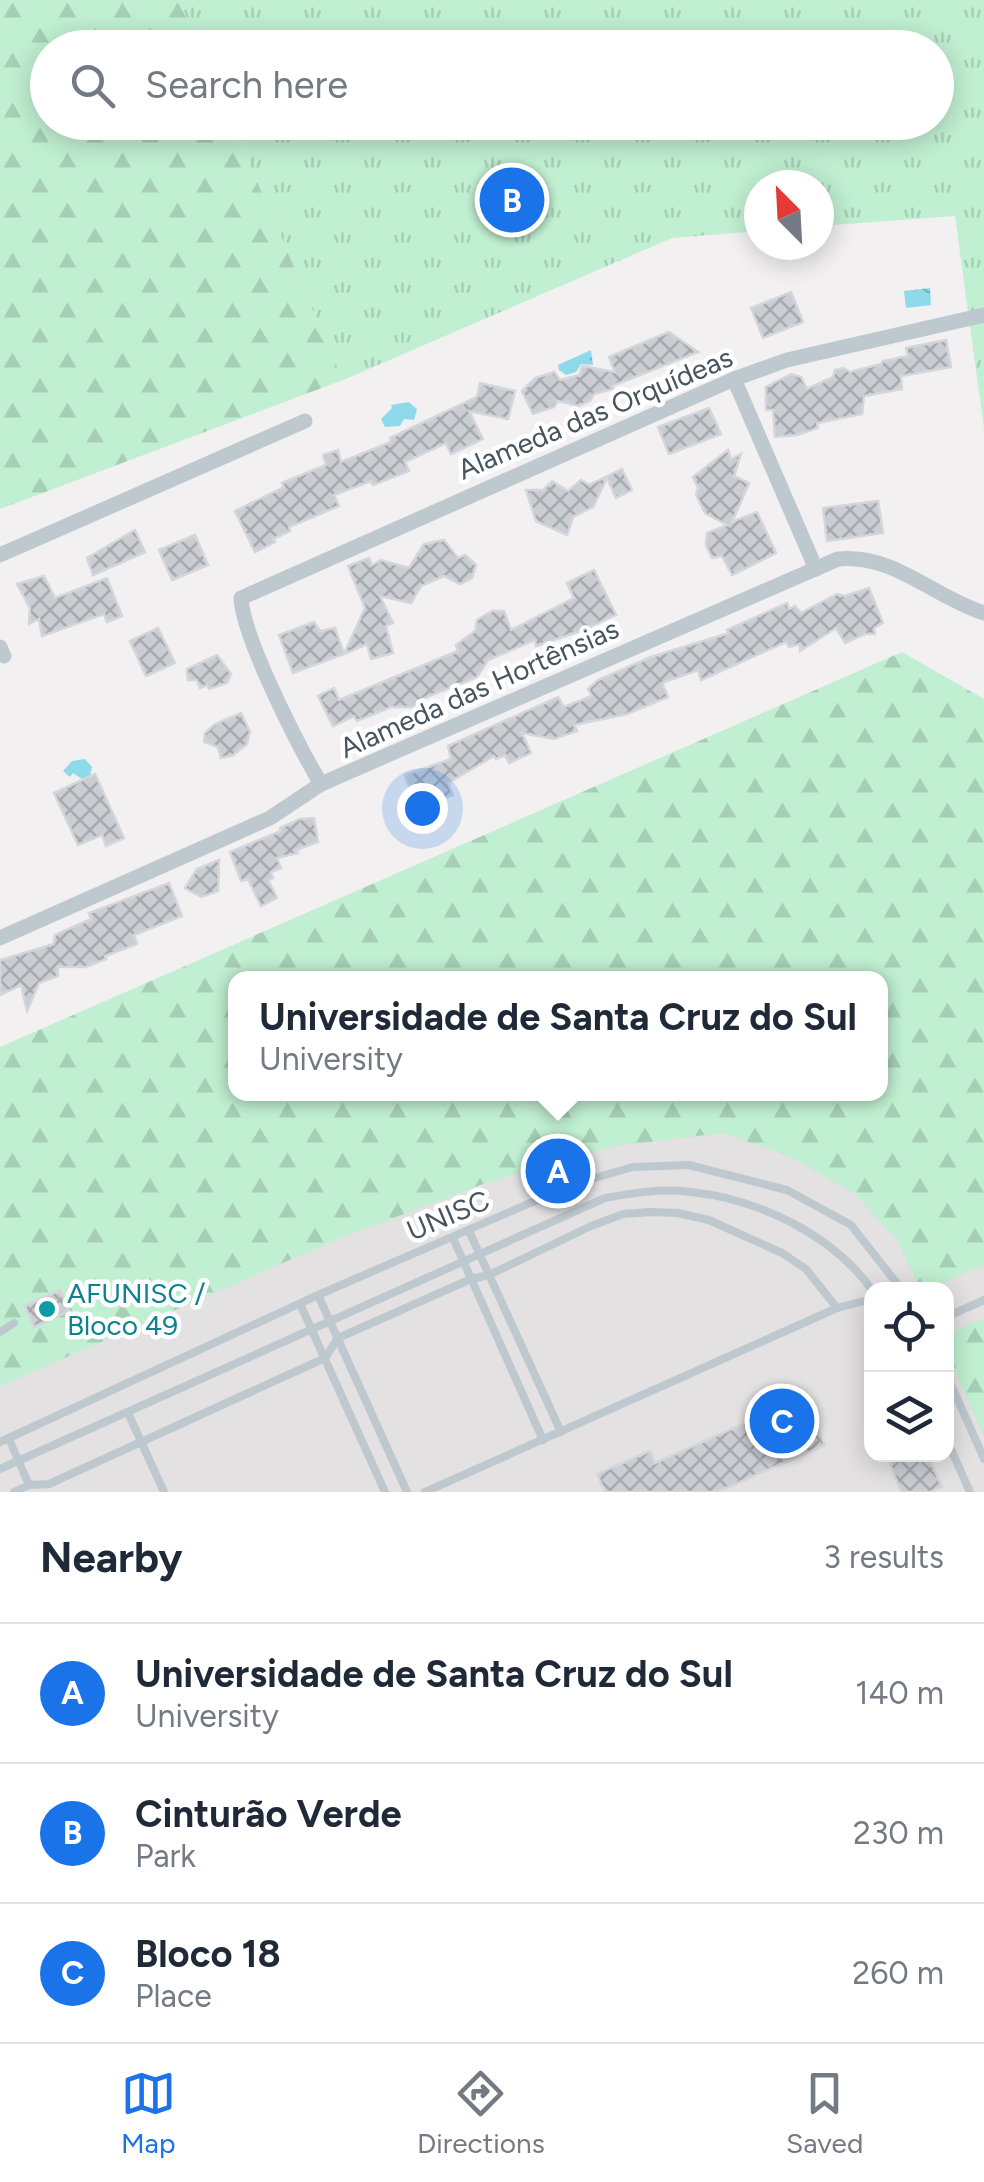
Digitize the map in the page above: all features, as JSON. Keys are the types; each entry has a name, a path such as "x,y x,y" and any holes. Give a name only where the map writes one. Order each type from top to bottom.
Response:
{"street":[{"name":"Alameda das Orquídeas","path":"321,784 270,679 247,624 241,598 734,378 788,360 984,315"},
{"path":"734,378 816,569"},
{"path":"0,555 305,421"},
{"name":"Alameda das Hortênsias","path":"0,938 270,818 321,784 838,560 859,557 892,566 962,606 984,613"}],"lane":[{"name":"UNISC","path":"4,1440 318,1295 574,1184 633,1167 690,1165 787,1190 851,1225 896,1282"},
{"name":"UNISC","path":"0,1468 605,1198 639,1192 688,1191 732,1199 823,1241 854,1265 866,1282"},
{"path":"14,1492 49,1484 142,1443 326,1358 338,1338 624,1214 678,1213 720,1224 797,1261 837,1308"},
{"path":"469,1231 560,1432"},
{"path":"453,1238 542,1440"},
{"path":"318,1295 407,1492"},
{"path":"954,1314 984,1300"},
{"path":"425,1492 837,1308 864,1302"},
{"path":"300,1304 383,1489"},
{"path":"0,1332 14,1323"},
{"path":"340,1390 354,1374"},
{"path":"954,1391 984,1459"},
{"path":"354,1421 369,1407"},
{"path":"128,1414 164,1492"},
{"path":"368,1454 383,1438"},
{"path":"4,1440 29,1486"},
{"path":"954,1456 970,1492"},
{"path":"383,1489 397,1469"}],"shaded area":[{"path":"984,952 984,1492 0,1492 0,1227 834,1101 888,1101 888,1083"}],"green space":[{"path":"0,0 179,0 192,30 30,30 30,140 239,140 343,380 0,509"},
{"path":"179,0 984,0 984,429 955,216 834,225 834,170 744,170 744,232 672,238 343,380 239,140 954,140 954,30 192,30"},
{"path":"902,652 984,699 984,1265 945,1282 917,1282 897,1240 855,1194 791,1157 723,1133 615,1146 483,1184 338,1239 0,1386 0,1047"},
{"path":"984,1318 984,1436 954,1369 955,1331"}],"water":[{"path":"930,288 931,305 906,308 904,291"},
{"path":"591,350 593,365 581,364 576,372 566,375 559,370 558,365"},
{"path":"409,402 417,409 414,420 404,419 400,426 385,427 381,419 391,405"},
{"path":"85,759 92,767 90,776 82,779 73,773 70,777 63,771 72,761"}],"building":[{"path":"791,292 803,322 763,338 751,308"},
{"path":"669,332 698,352 594,394 579,406 558,401 554,407 533,414 522,391 535,378 554,372 560,380 580,375 582,366 615,372 609,357"},
{"path":"946,340 951,367 901,376 902,389 864,396 862,414 817,423 818,428 797,435 775,437 773,410 766,410 766,387 791,374 801,377 807,389 833,377 835,370 843,368 850,372 881,364 908,356 906,348"},
{"path":"480,383 515,391 508,419 469,411 483,439 451,454 446,443 405,462 409,471 334,495 339,506 289,527 290,531 255,552 235,511 284,487 282,483 326,465 323,455 338,450 341,462 391,442 390,438 477,397"},
{"path":"709,408 721,434 669,454 658,427"},
{"path":"728,450 731,459 741,454 734,476 749,483 732,522 757,512 776,553 732,575 722,556 712,558 706,545 707,533 727,525 705,513 693,477"},
{"path":"622,469 632,490 616,498 607,478 593,507 573,517 567,535 536,521 526,490 543,490 552,481 568,491 581,480 589,485"},
{"path":"878,501 883,533 827,541 823,508"},
{"path":"135,530 145,552 93,575 87,558"},
{"path":"195,535 208,565 172,580 159,550"},
{"path":"444,540 458,558 465,555 476,565 472,578 460,584 444,576 421,586 411,603 380,596 393,623 386,626 393,653 371,659 367,644 344,654 365,608 348,566 369,558 372,565 381,560 409,568 424,544"},
{"path":"594,570 616,615 536,646 535,640 488,660 477,677 424,698 412,707 391,707 333,726 318,696 334,688 339,700 458,651 456,645 475,631 477,620 492,611 504,611 511,630 574,598 567,583"},
{"path":"44,576 55,598 107,578 122,616 107,622 104,614 42,636 39,619 29,624 30,608 17,584"},
{"path":"869,588 883,623 874,628 875,634 845,643 836,628 800,651 800,644 789,647 786,642 701,680 698,670 662,683 668,697 627,714 574,725 577,731 554,739 522,733 531,753 509,763 505,755 496,759 494,756 448,783 453,795 417,808 405,775 451,759 448,746 558,697 564,707 592,696 588,689 598,680 651,657 729,633 727,630 787,603 789,609 795,606 801,613 837,594 845,596"},
{"path":"314,622 320,631 335,628 344,654 293,673 279,635"},
{"path":"158,628 175,663 146,676 130,641"},
{"path":"217,655 231,674 227,683 209,689 207,685 200,688 197,680 188,680 187,669"},
{"path":"241,713 250,732 247,744 233,755 221,758 218,747 204,742 205,733 215,724"},
{"path":"95,774 124,838 106,846 102,835 78,845 54,793"},
{"path":"314,818 318,842 277,858 281,868 271,872 273,878 268,880 277,898 261,906 248,879 241,881 230,852 300,819"},
{"path":"219,860 218,891 201,897 185,888 197,869"},
{"path":"169,883 182,916 134,935 137,944 105,956 106,959 86,967 58,967 58,976 39,983 27,1011 21,985 0,995 0,960 54,944 55,935 91,919 89,913"},
{"name":"AFUNISC / Bloco 49","path":"60,1290 69,1311 34,1327 25,1306"},
{"path":"804,1397 825,1445 717,1492 605,1492 597,1474 650,1451 655,1463"},
{"path":"889,1462 931,1462 942,1487 931,1492 901,1492"}],"place":[{"name":"Cinturão Verde","path":"512,200"},
{"name":"Universidade de Santa Cruz do Sul","path":"558,1171"},
{"name":"AFUNISC / Bloco 49","path":"47,1309"},
{"name":"Bloco 18","path":"782,1421"}]}
